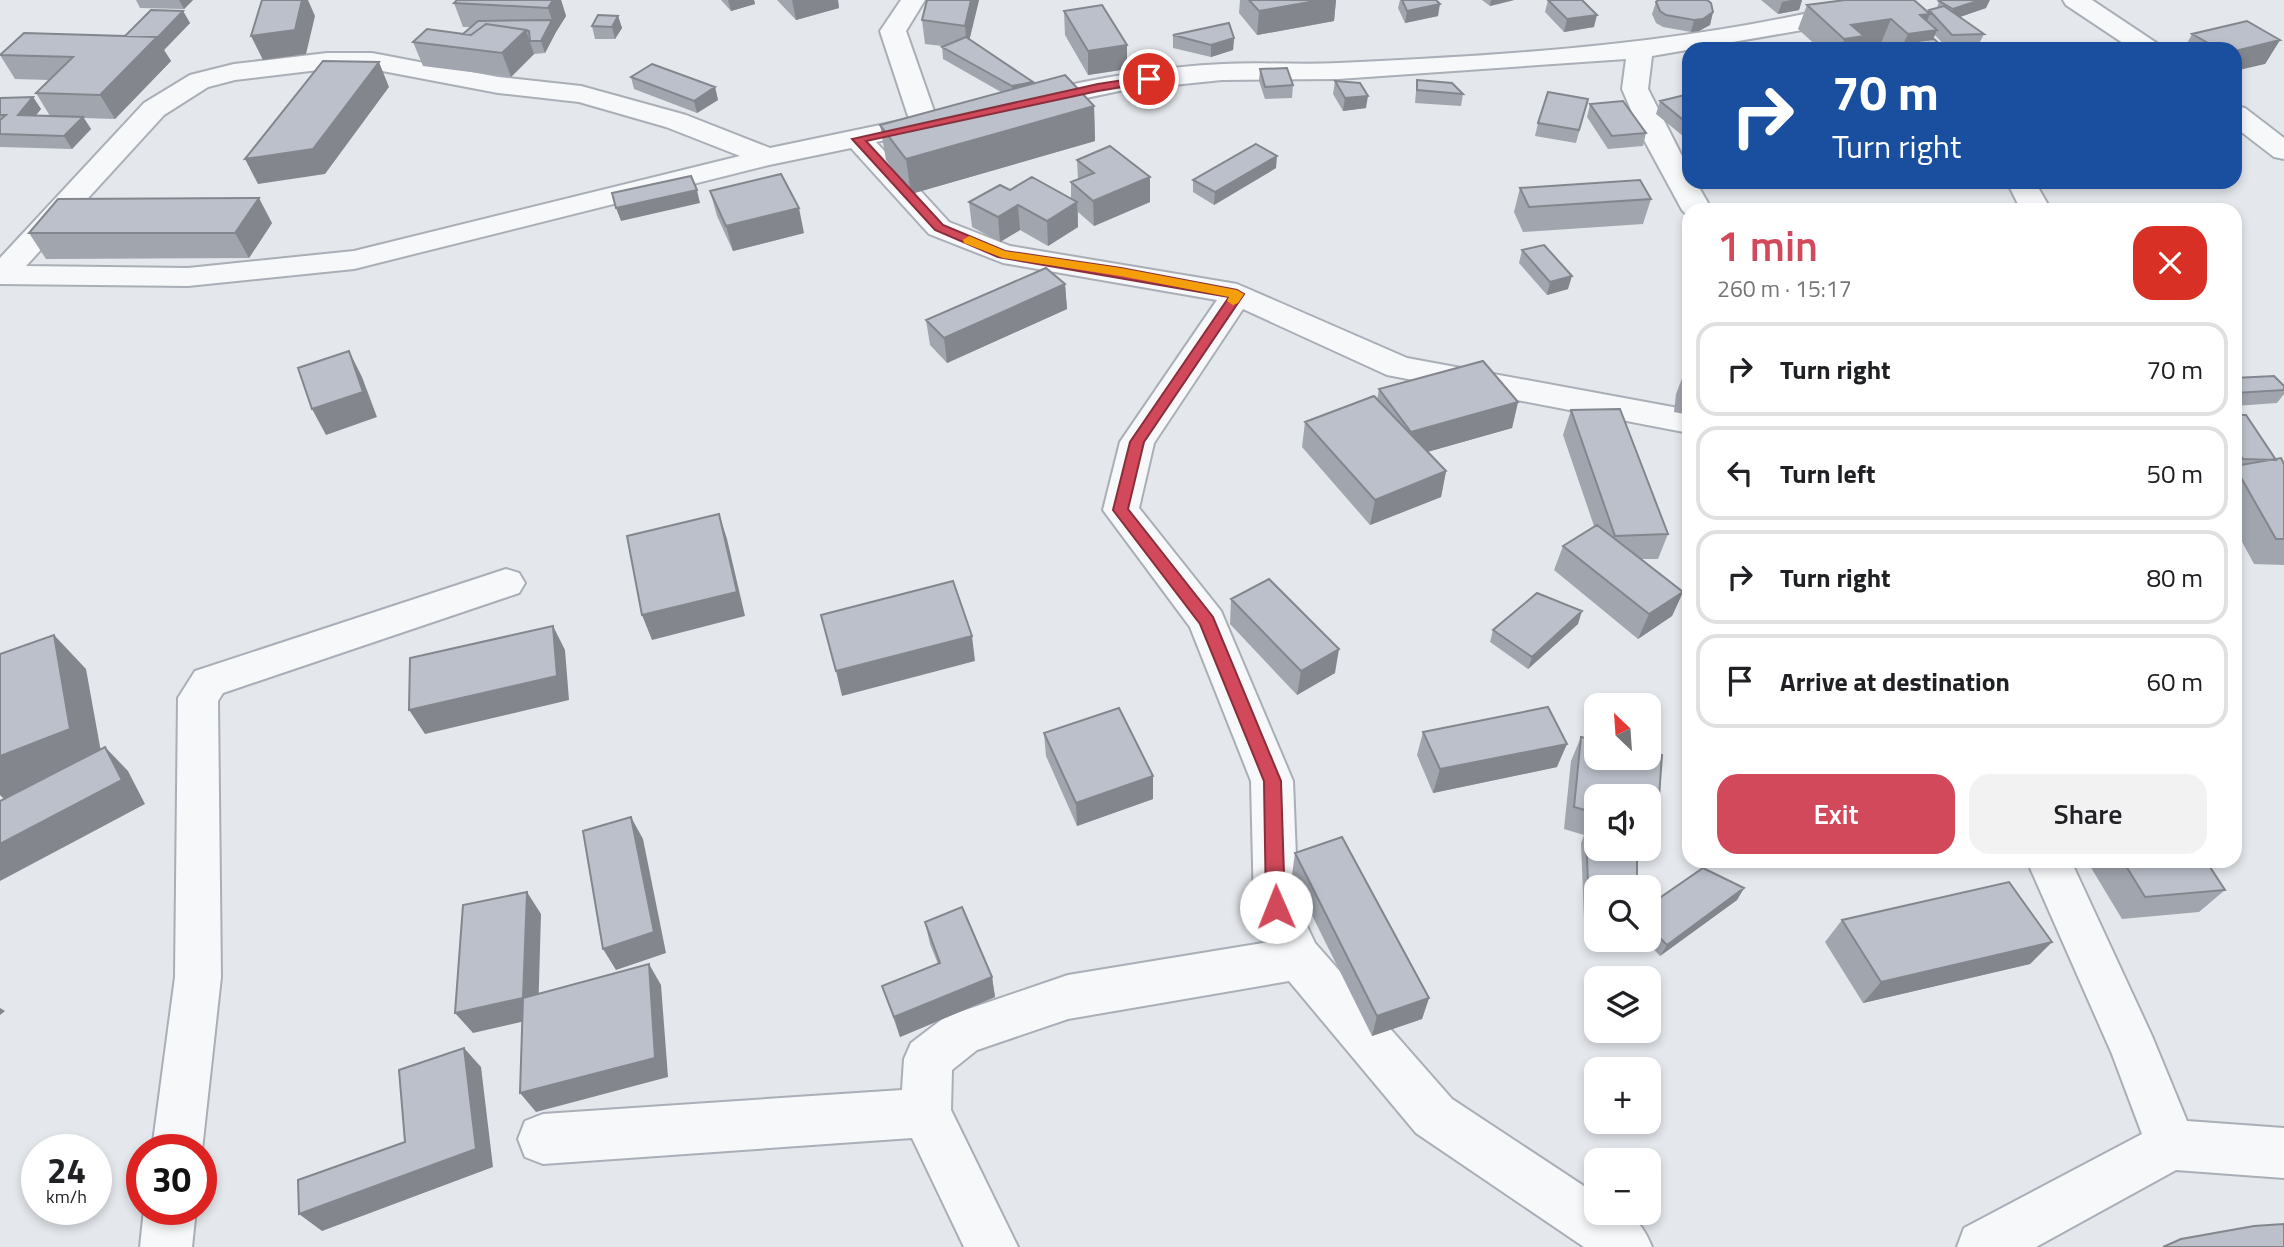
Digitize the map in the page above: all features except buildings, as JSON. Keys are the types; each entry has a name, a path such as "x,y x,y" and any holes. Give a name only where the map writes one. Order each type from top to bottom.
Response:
{"street":[{"path":"913,0 893,31 924,124"},
{"path":"1688,42 1808,22 1892,0"},
{"path":"2075,0 2138,42"},
{"path":"1009,107 1124,82 1222,72 1338,71 1640,50 1682,43"},
{"path":"1640,50 1635,89 1657,138 1682,183"},
{"path":"1,275 97,174 154,108 200,81 234,72 327,61 372,61 498,85 581,94 676,121 768,158"},
{"path":"1,275 188,277 354,260 768,158 960,117"},
{"path":"2242,119 2284,151"},
{"path":"858,139 939,228 1003,254 1121,272 1237,294 1399,367 1682,421"},
{"path":"1237,294 1137,442 1121,510 1207,621 1272,781 1276,907 1299,958 1434,1116 1626,1247"},
{"path":"179,1134 198,977 198,698 209,682 506,583"},
{"path":"2052,868 2135,1052 2172,1145"},
{"path":"992,1247 926,1113 928,1059 962,1033 1068,997 1299,958"},
{"path":"543,1139 926,1113"},
{"path":"1983,1247 2172,1145 2284,1153"},
{"path":"166,1247 168,1225"}],"slow traffic":[{"path":"969,240 1003,254 1121,272 1237,294 1233,301"}],"route":[{"path":"1149,79 1098,87 858,139 939,228 1003,254 1121,272 1237,294 1137,442 1121,510 1207,621 1272,781 1276,907"}]}
